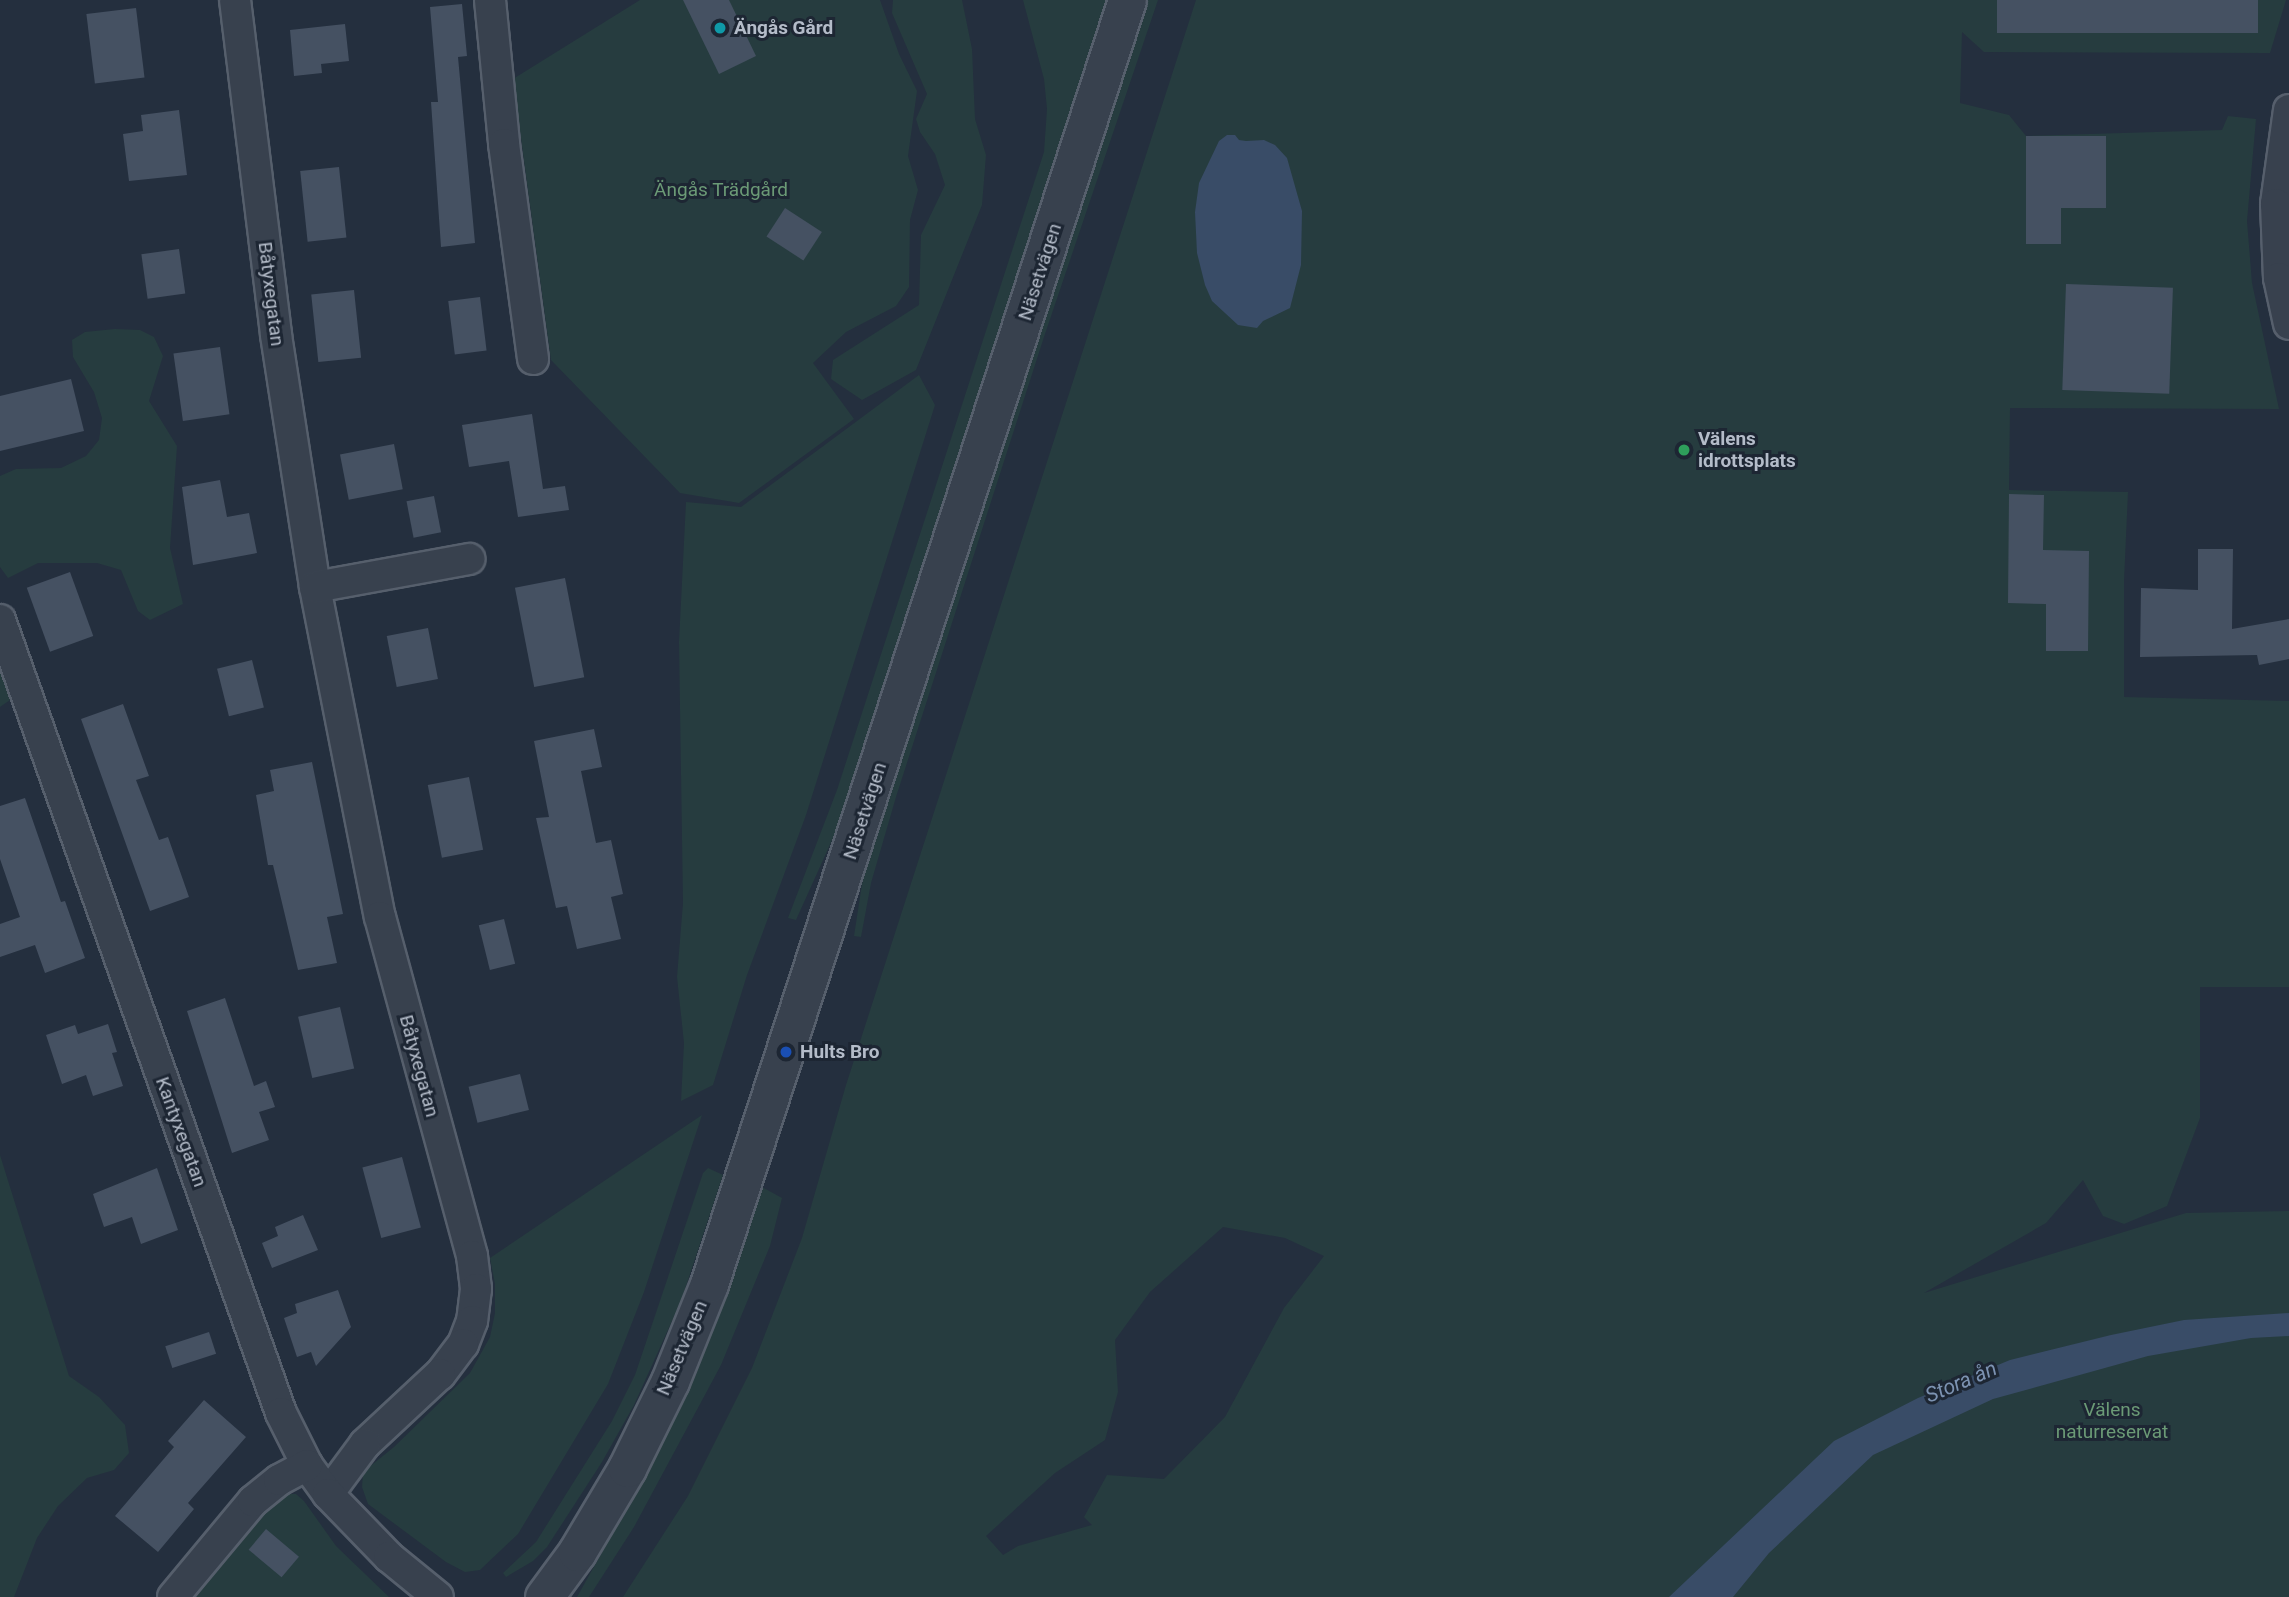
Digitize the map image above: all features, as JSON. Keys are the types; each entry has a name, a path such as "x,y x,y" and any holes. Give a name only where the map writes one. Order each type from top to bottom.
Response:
{"street":[{"name":"Båtyxegatan","path":"234,0 276,335 315,587 380,917 472,1256 476,1289 472,1321 463,1345 440,1374 366,1444 328,1494"},
{"path":"490,0 505,144 533,359"},
{"name":"Näsetvägen","path":"544,1597 577,1552 627,1468 670,1381 709,1284 1127,0"},
{"path":"2289,110 2276,204 2279,278 2289,324"},
{"path":"315,587 469,559"},
{"name":"Kantyxegatan","path":"0,620 281,1413 307,1465 328,1494 389,1557 438,1597"},
{"path":"173,1597 253,1501 279,1480 307,1465"}],"green space":[{"name":"Ängås Trädgård","path":"640,0 880,0 899,54 917,91 908,156 918,190 910,220 909,287 896,306 846,332 813,363 854,419 739,503 680,493 551,360 513,79"},
{"path":"893,0 962,0 972,49 975,119 986,155 982,205 916,370 862,400 831,379 833,360 919,305 921,235 945,185 935,154 920,132 916,119 927,94 892,13"},
{"path":"1023,0 1109,0 837,829 796,920 788,918 837,790 1044,152 1047,109 1044,79"},
{"path":"1146,0 1158,0 1044,337 896,797 871,883 861,937 854,936 862,884 890,786"},
{"name":"Välens naturreservat","path":"1196,0 2286,0 2270,53 1984,52 1962,32 1960,103 2009,115 2026,136 2222,130 2228,116 2256,119 2247,221 2252,283 2279,409 2010,408 2009,490 2128,492 2124,581 2124,697 2289,701 2289,987 2200,987 2200,1118 2167,1206 2124,1224 2103,1216 2083,1180 2046,1223 1924,1293 2186,1213 2289,1211 2289,1597 623,1597 688,1496 752,1368 802,1238 846,1085","holes":["1223,1227 1285,1238 1324,1256 1284,1308 1225,1417 1164,1479 1107,1475 1084,1517 1092,1525 1018,1546 1003,1555 986,1536 1055,1473 1105,1440 1118,1392 1115,1340 1150,1292"]},
{"path":"140,330 154,337 163,356 149,401 177,446 170,548 183,604 150,620 138,611 121,570 97,563 38,563 8,578 0,567 0,476 16,469 61,468 86,456 99,440 102,418 94,392 73,357 72,340 85,332"},
{"path":"919,375 935,405 806,815 747,975 713,1085 681,1101 684,1043 677,977 683,903 679,642 686,502 741,507"},
{"path":"0,668 10,700 0,707"},
{"path":"702,1115 644,1292 608,1384 518,1534 480,1570 465,1572 446,1562 368,1504 362,1487 363,1472 394,1447 470,1373 490,1337 495,1313 495,1284 490,1258"},
{"path":"0,1155 69,1376 99,1397 125,1425 129,1453 114,1470 87,1478 58,1506 37,1538 14,1597 0,1597"},
{"path":"708,1168 723,1175 681,1301 634,1405 602,1462 547,1547 533,1561 506,1577 503,1573 536,1542 612,1421 635,1375 703,1173"},
{"path":"760,1186 782,1198 770,1246 721,1365 634,1527 589,1597 577,1597 663,1443 707,1338"},
{"path":"283,1494 296,1494 304,1501 336,1546 389,1597 183,1597 258,1509"}],"water":[{"path":"1227,135 1235,135 1239,140 1246,141 1264,140 1275,145 1287,158 1302,211 1301,265 1290,308 1263,321 1257,328 1238,325 1212,301 1197,253 1195,212 1199,183 1219,141"},
{"name":"Stora ån","path":"2289,1313 2289,1336 2251,1338 2148,1356 1993,1399 1873,1455 1769,1553 1733,1597 1669,1597 1834,1441 1918,1398 2010,1360 2111,1335 2184,1320"}],"building":[{"name":"Ängås Gård","path":"683,0 729,0 756,56 719,74"},
{"path":"1997,0 2258,0 2258,33 1997,33"},
{"path":"462,4 467,56 458,57 475,243 441,247 431,102 438,102 430,7"},
{"path":"136,8 145,77 95,84 86,14"},
{"path":"345,24 349,61 321,64 322,73 294,76 290,30"},
{"path":"179,110 187,175 129,181 123,134 143,131 141,115"},
{"path":"2026,136 2106,136 2106,208 2061,208 2061,244 2026,244"},
{"path":"339,167 346,238 308,242 300,171"},
{"path":"785,208 822,232 803,260 766,237"},
{"path":"179,249 185,294 148,299 141,254"},
{"path":"2066,284 2173,288 2169,394 2062,390"},
{"path":"354,290 361,358 318,362 311,294"},
{"path":"480,297 487,351 455,354 448,301"},
{"path":"220,347 229,414 183,421 173,354"},
{"path":"71,379 84,431 0,451 0,396"},
{"path":"532,414 543,489 565,486 569,510 518,517 509,461 469,467 462,425"},
{"path":"394,444 403,489 349,500 340,454"},
{"path":"220,480 227,517 249,513 257,553 193,565 182,487"},
{"path":"2009,494 2044,495 2043,550 2089,551 2088,651 2046,651 2046,604 2008,603"},
{"path":"434,496 441,532 414,538 407,501"},
{"path":"2198,549 2233,549 2232,629 2289,619 2289,659 2259,665 2257,655 2140,657 2141,588 2198,590"},
{"path":"70,572 93,636 50,652 27,588"},
{"path":"565,578 584,677 534,687 515,588"},
{"path":"428,628 438,679 397,687 387,636"},
{"path":"252,660 264,708 229,716 217,669"},
{"path":"123,704 149,776 136,780 159,840 168,837 189,897 150,911 81,719"},
{"path":"594,729 602,767 581,771 596,843 611,840 623,894 611,897 621,939 577,949 567,906 556,908 536,818 549,817 534,741"},
{"path":"312,762 343,914 327,917 337,963 298,970 273,865 268,865 256,795 274,791 270,770"},
{"path":"469,777 483,850 442,858 428,785"},
{"path":"25,798 61,902 65,901 85,958 45,973 35,945 0,957 0,924 20,917 0,859 0,806"},
{"path":"504,919 515,964 490,970 479,925"},
{"path":"225,998 254,1086 266,1081 275,1107 259,1112 269,1140 232,1153 187,1011"},
{"path":"340,1007 354,1068 312,1078 298,1017"},
{"path":"108,1024 117,1052 112,1053 123,1086 93,1096 86,1075 62,1084 46,1035 75,1025 78,1034"},
{"path":"520,1074 529,1110 478,1123 469,1087"},
{"path":"402,1157 421,1228 381,1238 362,1168"},
{"path":"157,1168 178,1230 141,1244 132,1217 104,1227 93,1194"},
{"path":"303,1215 318,1250 272,1268 262,1243 278,1236 275,1227"},
{"path":"338,1290 351,1327 316,1366 311,1352 297,1357 284,1318 297,1313 295,1304"},
{"path":"209,1332 216,1354 172,1368 165,1346"},
{"path":"204,1400 246,1437 188,1503 194,1509 158,1552 115,1516 174,1447 168,1441"},
{"path":"266,1529 299,1557 282,1577 249,1550"}],"place":[{"name":"Ängås Gård","path":"720,28"},
{"name":"Välens idrottsplats","path":"1684,450"},
{"name":"Hults Bro","path":"786,1052"}]}
